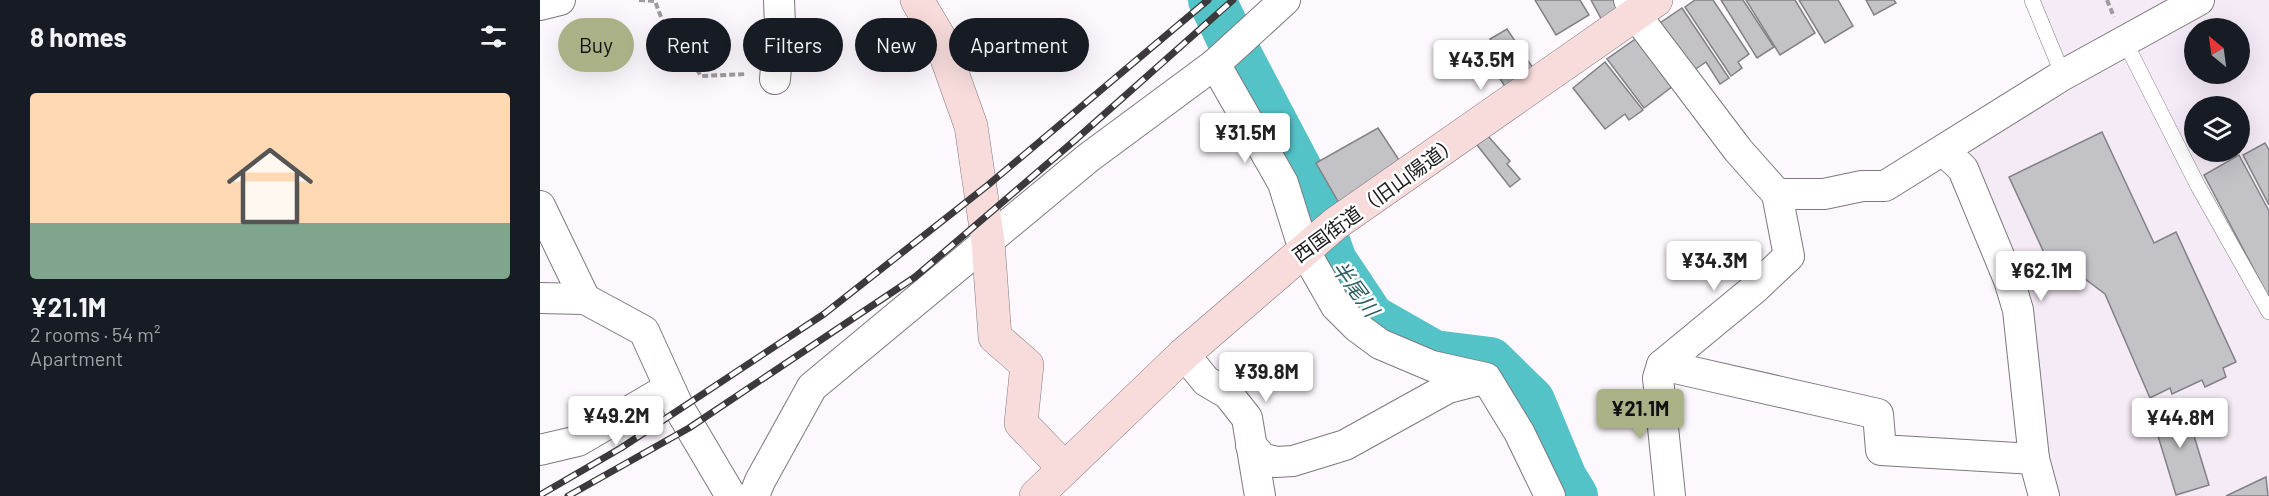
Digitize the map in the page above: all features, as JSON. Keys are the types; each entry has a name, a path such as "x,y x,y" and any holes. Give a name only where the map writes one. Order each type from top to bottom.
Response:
{"street":[{"path":"540,5 560,0"},
{"path":"775,76 780,26 779,0"},
{"path":"917,0 940,39 971,126 987,242 995,337 1027,365 1022,423 1064,468"},
{"path":"754,496 812,387 1088,158 1215,64 1285,0"},
{"path":"1777,194 1824,194 1862,186 1885,186 2063,75 2199,0"},
{"path":"1640,5 1738,150 1777,194 1789,256 1753,290 1662,365 1658,378 1670,496"},
{"name":"西国街道（旧山陽道）","path":"1035,496 1184,354 1335,224 1640,5"},
{"path":"1215,64 1283,183 1304,250 1336,306 1357,327 1380,344 1432,366 1486,378 1519,432 1550,496"},
{"path":"1944,151 1963,169 2009,280 2018,310 2034,459 2044,496"},
{"path":"540,206 585,299"},
{"path":"540,298 585,299 644,331 689,428 731,496"},
{"path":"1184,354 1206,381 1227,394 1247,418 1260,496"},
{"path":"1662,365 1878,414 1881,450 2034,459"},
{"path":"1251,445 1262,458 1276,462 1293,461 1345,445 1448,388 1486,378"},
{"path":"540,450 578,441 669,388"}],"lane":[{"path":"2032,0 2063,75"},
{"path":"2125,42 2198,186 2269,312"}],"path":[{"path":"639,0 655,1 670,41 683,48 700,76 775,76"}],"shaded area":[{"path":"2027,0 2269,0 2269,496 2042,496 2015,295 1958,158 2079,85"}],"building":[{"path":"1535,0 1580,0 1589,15 1556,35"},
{"path":"1591,0 1625,0 1604,24"},
{"path":"1695,0 1713,0 1749,54 1738,62 1742,68 1731,76 1685,7"},
{"path":"1721,0 1743,0 1774,47 1757,58"},
{"path":"1746,0 1795,0 1815,33 1780,55"},
{"path":"1799,0 1838,0 1853,26 1825,43"},
{"path":"1866,0 1894,0 1896,3 1874,15"},
{"path":"1682,8 1729,78 1720,84 1706,62 1687,75 1654,27"},
{"path":"1507,29 1535,71 1507,90 1486,56 1497,48 1490,39"},
{"path":"1641,35 1677,83 1644,108 1607,59"},
{"path":"1605,62 1643,110 1629,120 1625,114 1605,129 1573,88"},
{"path":"1378,128 1401,163 1339,203 1316,163"},
{"path":"2102,132 2154,243 2176,232 2236,362 2223,368 2226,377 2205,387 2202,380 2172,394 2170,388 2150,398 2105,294 2077,273 2058,283 2009,177"},
{"path":"1488,136 1510,161 1507,164 1520,179 1510,187 1477,145"},
{"path":"2265,143 2269,150 2269,205 2247,162 2250,162 2250,151"},
{"path":"2227,162 2243,162 2269,211 2269,298 2204,175"},
{"path":"2184,403 2209,485 2176,495 2151,413"},
{"path":"2266,477 2268,496 2226,496"}],"waterway":[{"name":"半尾川","path":"1212,0 1237,53 1305,182 1333,261 1371,318 1434,354 1490,361 1531,401 1563,478 1574,496"}],"railway":[{"path":"540,495 621,448 824,314 988,185 1208,0"},
{"path":"568,496 689,428 915,277 1074,141 1233,0"}]}
